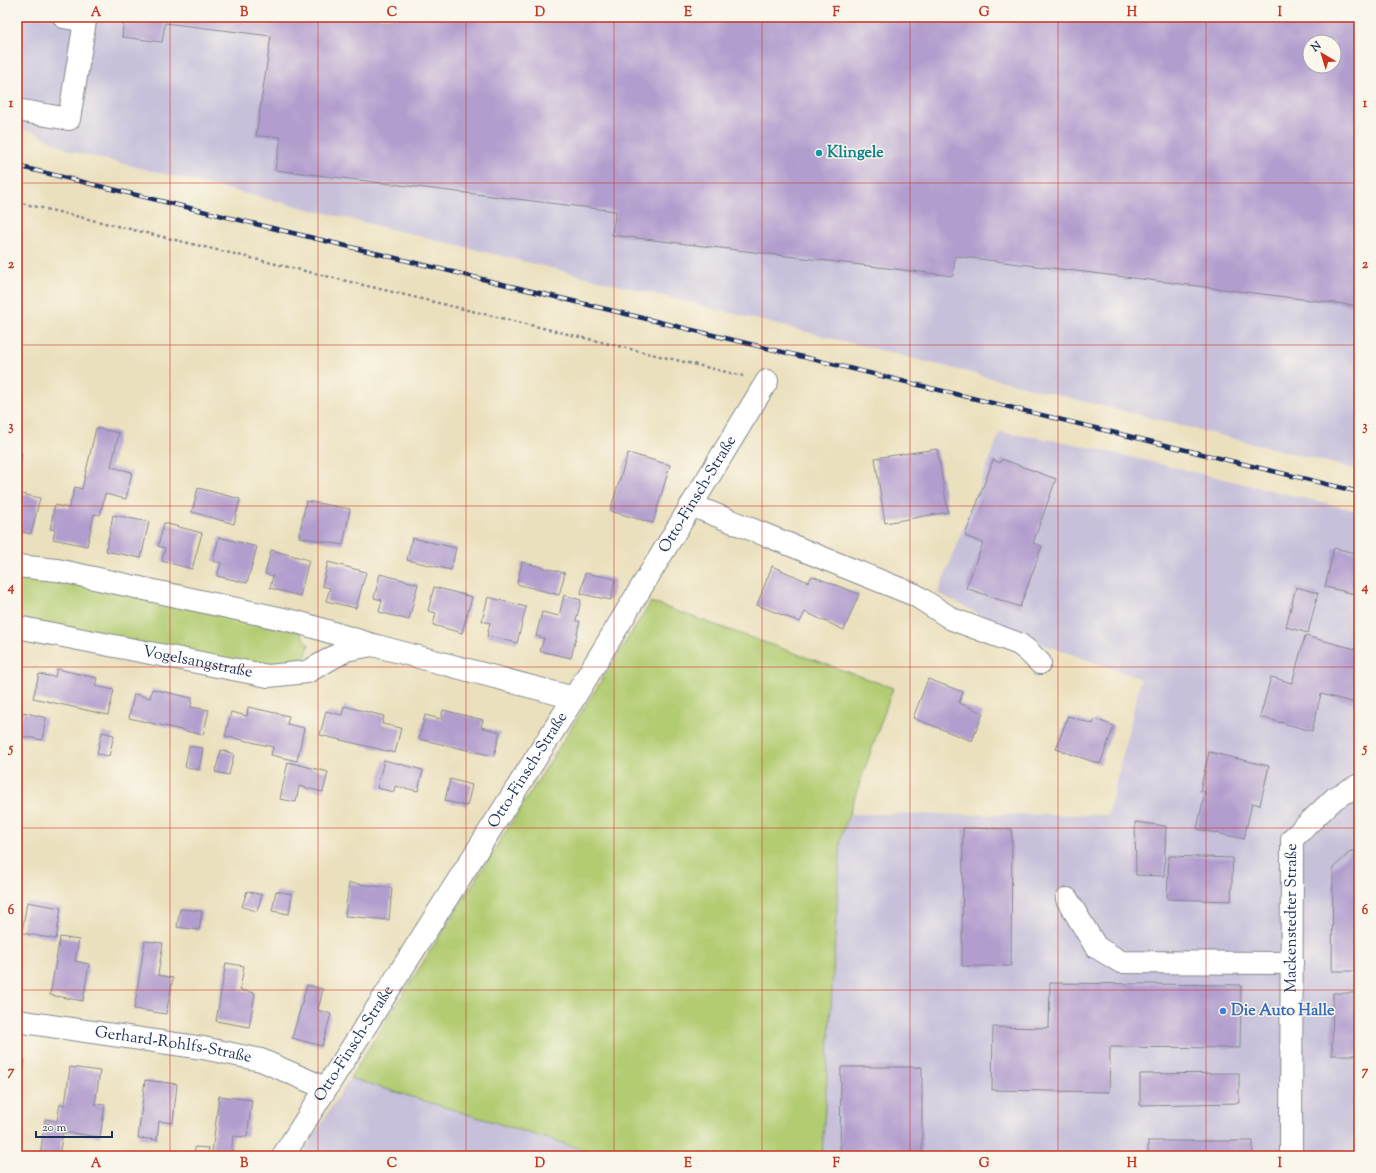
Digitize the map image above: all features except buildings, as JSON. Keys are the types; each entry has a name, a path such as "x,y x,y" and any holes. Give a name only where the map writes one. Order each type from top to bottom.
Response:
{"street":[{"path":"17,110 69,119 84,21 64,17"},
{"name":"Otto-Finsch-Straße","path":"283,1156 324,1088 574,698 767,381"},
{"path":"691,505 915,595 952,619 1019,644 1040,663"},
{"name":"Vogelsangstraße","path":"17,566 56,570 297,622 373,645 574,698"},
{"name":"Vogelsangstraße","path":"17,627 268,676 307,672 346,650 373,645"},
{"name":"Mackenstedter Straße","path":"1291,1156 1292,839 1336,798 1359,785"},
{"path":"1067,899 1096,947 1121,962 1292,963"},
{"name":"Gerhard-Rohlfs-Straße","path":"17,1021 203,1048 261,1060 324,1088"}],"path":[{"path":"17,202 767,381"}],"shaded area":[{"name":"Klingele","path":"17,17 1359,17 1359,470 547,267 70,151 32,131 17,129"},
{"path":"1000,432 1071,443 1359,511 1359,1156 822,1156 841,837 849,814 1108,815 1141,679 1021,636 938,593"},
{"path":"350,1078 604,1156 301,1156"}],"green space":[{"path":"17,578 81,585 300,632 309,645 305,659 294,667 255,666 17,618"},
{"path":"651,602 893,688 841,837 822,1156 604,1156 350,1078"}],"railway":[{"path":"17,166 1359,492"}],"place":[{"name":"Klingele","path":"819,153"},
{"name":"Die Auto Halle","path":"1223,1011"}]}
